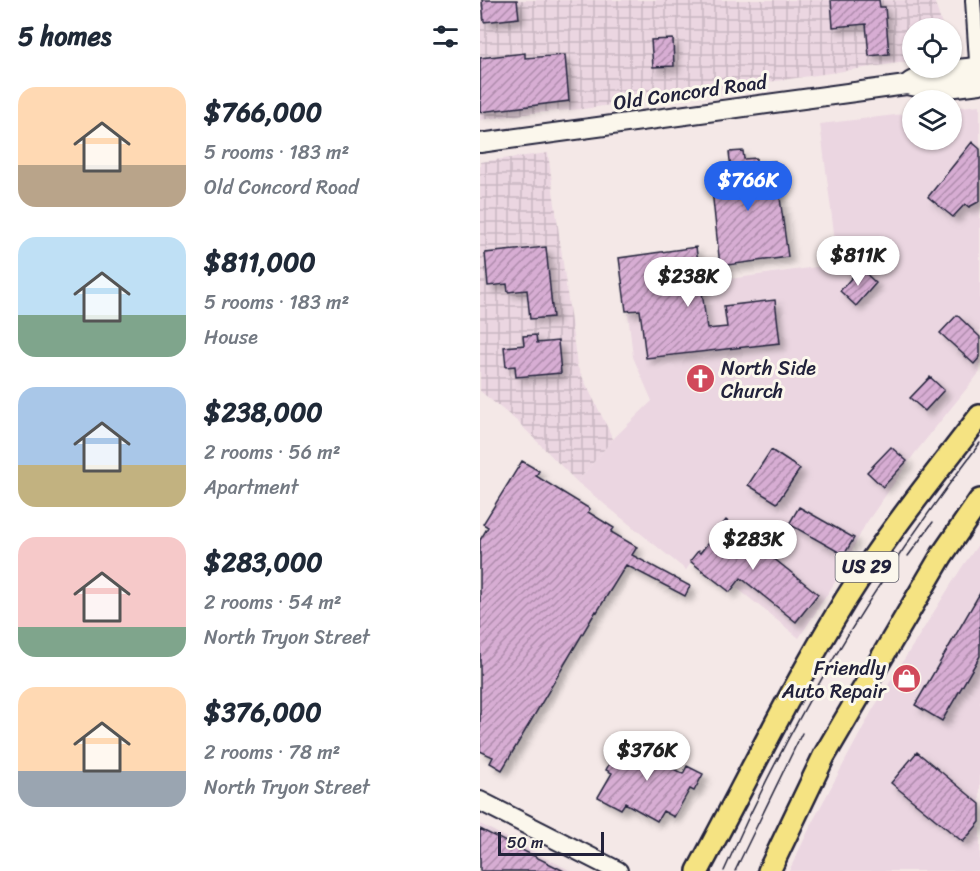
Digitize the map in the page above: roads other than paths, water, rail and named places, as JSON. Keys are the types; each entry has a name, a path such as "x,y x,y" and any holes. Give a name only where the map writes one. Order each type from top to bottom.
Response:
{"main road":[{"name":"US 29","path":"698,871 812,658 848,597 895,526 980,416"},
{"name":"US 29","path":"769,871 824,756 942,555 980,500"}],"street":[{"path":"973,0 979,75"},
{"name":"Old Concord Road","path":"480,143 906,85 932,90 979,75"},
{"path":"480,801 618,871"}],"tram line":[{"path":"724,871 778,758 839,649 907,544 980,443"},
{"path":"908,556 933,522"},
{"path":"735,871 802,733"}],"place":[{"name":"North Side Church","path":"700,379"},
{"name":"Friendly Auto Repair","path":"907,679"}]}
